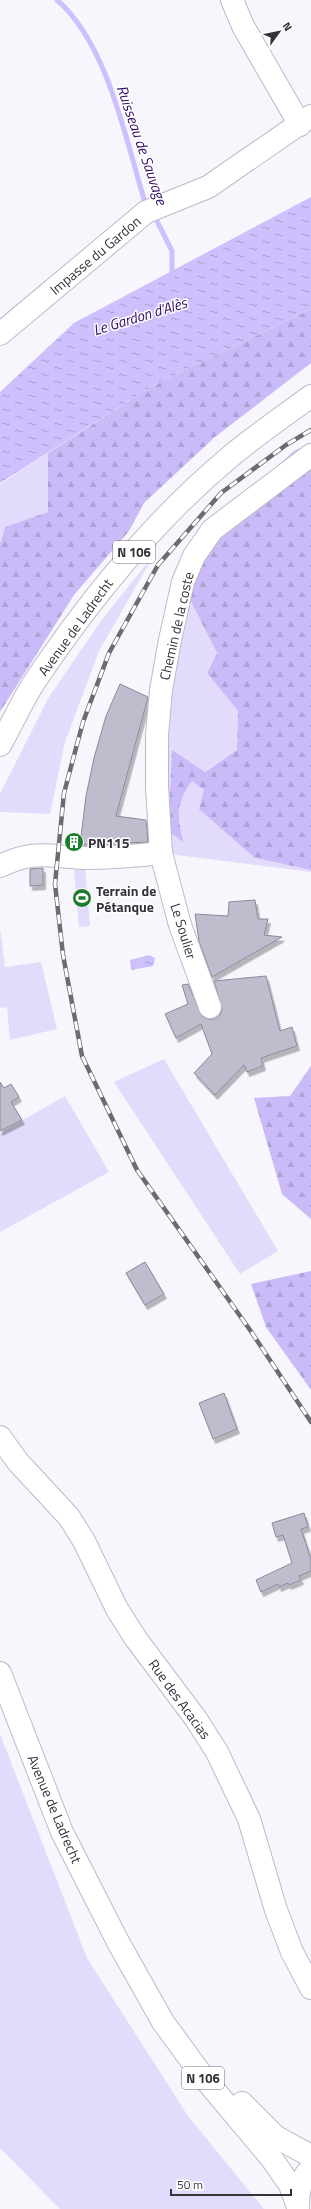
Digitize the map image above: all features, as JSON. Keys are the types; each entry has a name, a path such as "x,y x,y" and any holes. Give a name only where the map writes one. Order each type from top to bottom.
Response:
{"street":[{"name":"Impasse du Gardon","path":"0,334 146,212 208,187 306,121 243,26 232,0"},
{"name":"Avenue de Ladrecht","path":"0,745 34,683 95,597 161,522 195,487 232,455 311,396"},
{"name":"Chemin de la coste","path":"161,853 156,786 157,735 161,690 183,582 194,556 212,530 311,455"},
{"path":"0,866 25,856 40,854 110,858 161,853"},
{"name":"Le Soulier","path":"161,853 180,926 210,1007"},
{"name":"Rue des Acacias","path":"0,1437 18,1462 69,1518 84,1541 117,1609 132,1633 196,1719 217,1752 249,1819 276,1910 292,1952 311,1988"},
{"name":"Avenue de Ladrecht","path":"0,1673 62,1832 118,1942 163,2022 204,2078 272,2160 290,2185 299,2208"},
{"name":"Avenue de Ladrecht","path":"118,1942 174,2022 244,2105 276,2137 311,2156"},
{"path":"299,2208 298,2194 302,2181 311,2169"}],"shaded area":[{"path":"48,453 48,512 5,527 0,544 0,484"},
{"path":"155,553 99,651 65,742 50,814 0,812 0,794 49,697 101,621"},
{"path":"176,572 217,653 207,673 238,711 237,750 204,772 172,751 168,831 184,843 179,810 186,790 192,781 205,790 255,858 311,870 311,872 161,853"},
{"name":"Terrain de Pétanque","path":"85,868 90,926 79,927 74,870"},
{"path":"0,928 5,967 41,962 57,1029 10,1040 7,1007 0,1008"},
{"path":"164,1059 278,1251 240,1274 114,1082"},
{"path":"65,1096 109,1172 0,1232 0,1133"},
{"path":"0,1734 87,1958 188,2116 264,2209 60,2209 0,2148"}],"green space":[{"path":"311,309 311,363 215,437 144,503 129,531 74,595 0,712 0,544 5,527 48,512 48,453 151,387"},
{"path":"311,443 311,870 255,858 199,809 204,790 192,781 186,789 179,811 184,843 168,831 172,750 205,772 237,750 238,711 207,673 217,653 176,572 196,541 294,451"},
{"path":"311,1066 311,1219 282,1194 254,1098 290,1096"},
{"path":"311,1271 311,1390 266,1327 251,1284"}],"water":[{"name":"Le Gardon d'Alès","path":"311,197 311,309 151,387 0,483 0,392 74,323"},
{"path":"149,955 155,958 153,966 131,970 130,960"}],"building":[{"path":"120,684 148,697 116,816 146,820 148,842 80,845 86,796 94,758 106,716"},
{"path":"43,868 43,885 30,886 30,869"},
{"path":"255,900 258,919 268,919 264,935 282,937 212,977 199,941 195,914 228,916 229,902"},
{"path":"266,976 280,1031 292,1027 297,1046 261,1058 263,1066 247,1072 244,1065 215,1095 194,1073 212,1054 201,1024 176,1038 165,1014 188,1004 182,985 188,984 202,1016 207,1019 215,1019 220,1015 222,1009 214,981"},
{"path":"0,1082 4,1088 11,1084 19,1097 11,1102 22,1120 0,1131"},
{"path":"145,1262 164,1294 145,1305 126,1273"},
{"path":"224,1393 237,1429 213,1439 199,1403"},
{"path":"304,1513 308,1527 301,1529 311,1559 311,1571 299,1576 301,1580 279,1587 278,1584 261,1592 256,1580 292,1563 283,1535 276,1537 272,1523"}],"waterway":[{"name":"Ruisseau de Sauvage","path":"57,0 74,18 89,41 101,66 112,92 144,199 149,206"},
{"name":"Ruisseau de Sauvage","path":"154,215 172,251 172,276"}],"railway":[{"path":"311,430 286,445 221,493 158,565 109,653 83,722 64,793 55,884 63,955 82,1056 137,1170 250,1330 311,1422"}],"place":[{"name":"PN115","path":"74,842"},
{"name":"Terrain de Pétanque","path":"82,898"}]}
